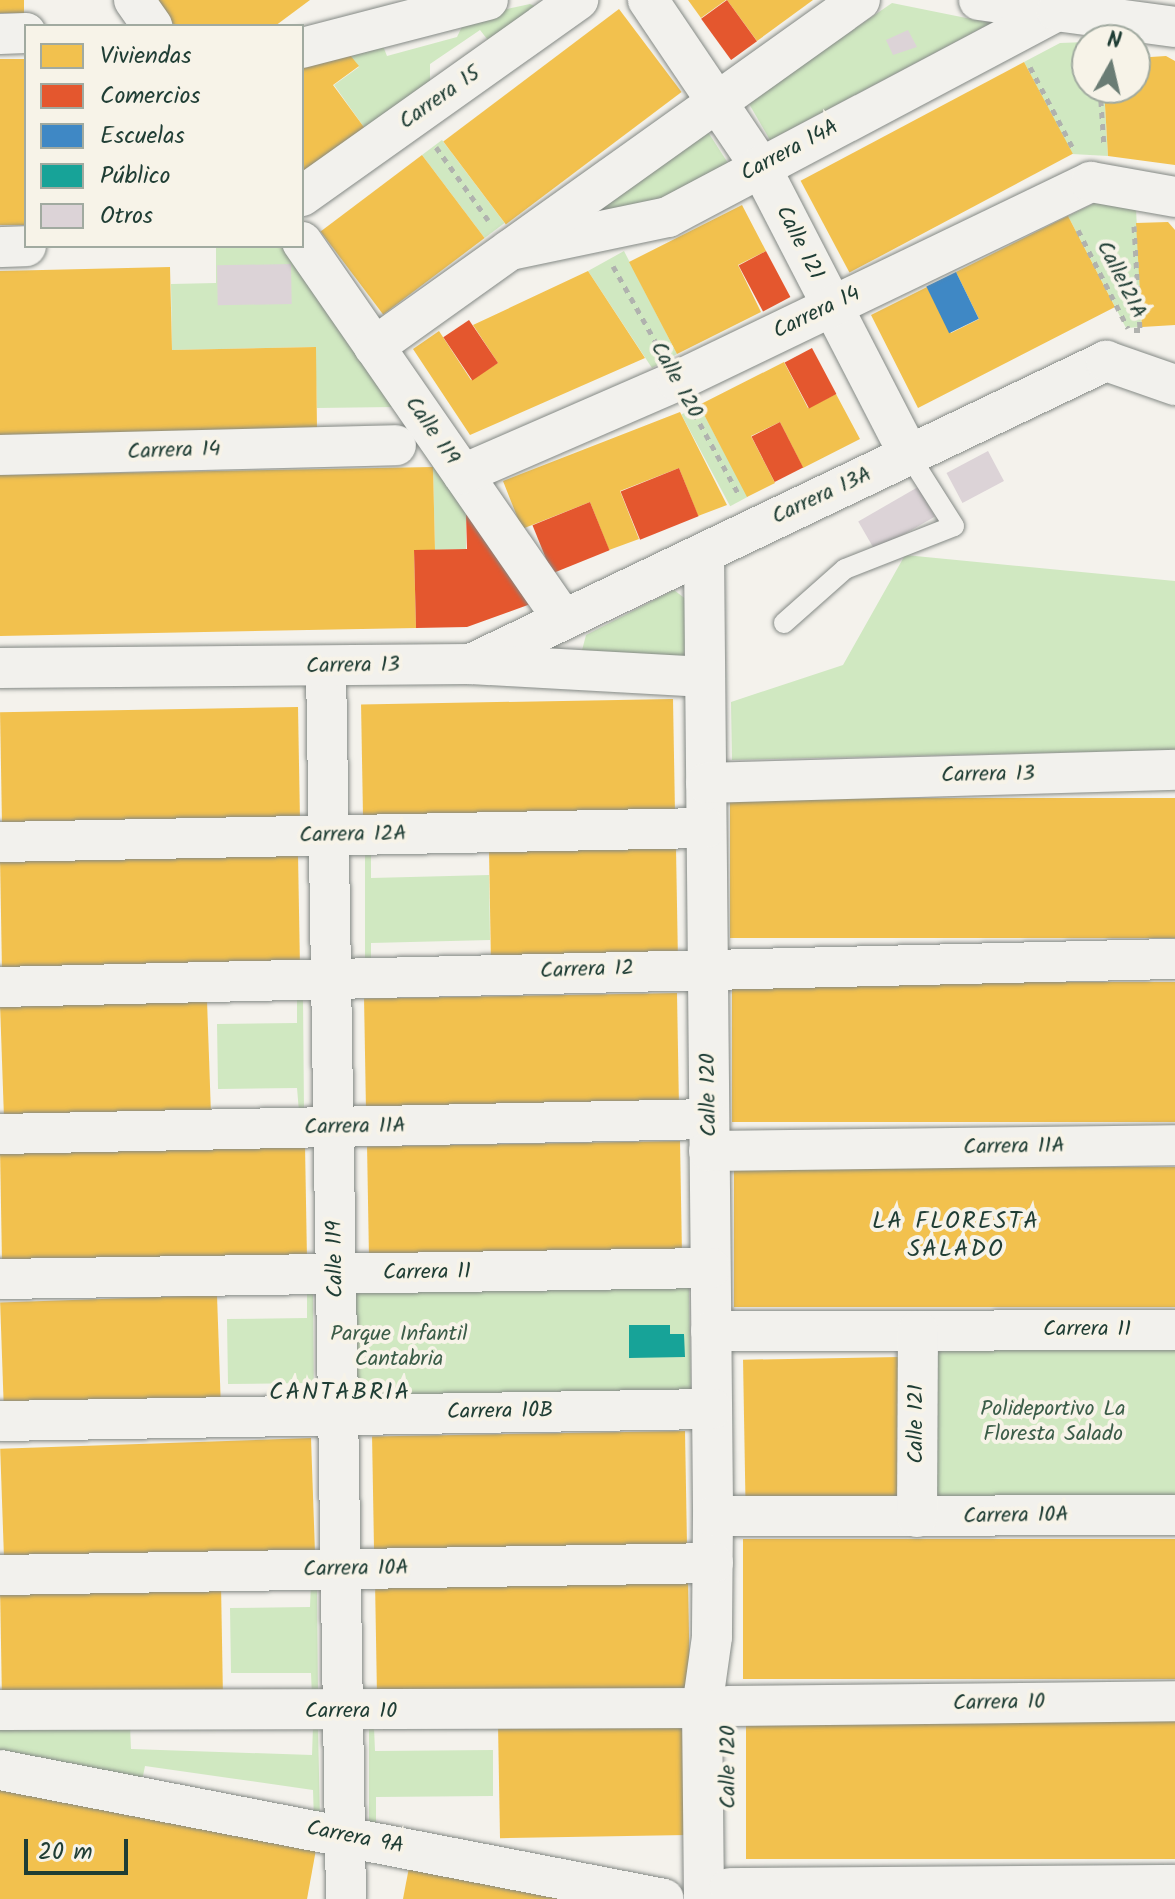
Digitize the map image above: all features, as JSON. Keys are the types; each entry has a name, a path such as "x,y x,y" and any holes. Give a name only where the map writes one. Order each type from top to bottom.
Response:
{"street":[{"path":"134,0 151,24"},
{"path":"304,47 488,0"},
{"name":"Carrera 15","path":"304,195 578,0"},
{"name":"Calle 121","path":"648,0 720,100 760,166 909,455"},
{"name":"Carrera 14A","path":"374,347 860,0"},
{"path":"979,0 1175,27"},
{"name":"Carrera 14A","path":"510,250 668,217 1057,11"},
{"path":"0,34 24,33"},
{"path":"1098,188 1175,197"},
{"name":"Carrera 14","path":"463,474 677,381 832,306 1098,188"},
{"name":"Calle 119","path":"304,245 563,619"},
{"path":"0,247 24,246"},
{"name":"Carrera 13A","path":"471,664 1106,361 1164,382"},
{"name":"Carrera 14","path":"0,455 396,445"},
{"name":"Calle 120","path":"704,553 712,1637 721,1895"},
{"name":"Carrera 13","path":"0,668 471,664 705,677"},
{"name":"Calle 119","path":"326,667 346,1899"},
{"name":"Carrera 13","path":"706,783 1175,770"},
{"name":"Carrera 12A","path":"0,842 706,828"},
{"name":"Carrera 12","path":"0,987 707,966 1175,959"},
{"name":"Carrera 11A","path":"0,1134 334,1127 1175,1145"},
{"name":"Carrera 11","path":"0,1279 710,1268"},
{"name":"Carrera 11","path":"711,1331 1175,1330"},
{"name":"Calle 121","path":"917,1517 918,1331"},
{"name":"Carrera 10B","path":"0,1421 712,1409"},
{"name":"Carrera 10A","path":"713,1516 1175,1515"},
{"name":"Carrera 10A","path":"0,1575 713,1563"},
{"name":"Carrera 10","path":"0,1710 344,1713 1175,1701"},
{"name":"Carrera 9A","path":"0,1770 664,1899"},
{"path":"721,1895 1175,1885"}],"lane":[{"path":"784,623 845,569 954,526 909,455"}],"path":[{"name":"Calle121A","path":"1013,34 1098,188 1129,331 1164,382"},
{"path":"1100,104 1098,188 1140,330 1129,331"},
{"path":"414,117 510,250"},
{"name":"Calle 120","path":"596,233 756,527"}],"green space":[{"path":"892,3 991,23 770,140 748,102"},
{"path":"530,4 537,7 491,44 480,30 430,64 430,88 366,130 334,85 359,67 345,49 381,41 387,56 457,37 466,18"},
{"path":"1060,43 1071,43 1071,104 1105,104 1108,156 1072,154 1024,62"},
{"path":"706,129 728,163 658,203 554,230"},
{"path":"442,140 505,223 485,238 422,155"},
{"path":"1099,201 1136,209 1142,327 1126,328 1068,216"},
{"path":"216,248 299,248 466,514 466,549 435,550 433,467 393,407 317,408 315,347 172,350 171,284 216,283"},
{"path":"624,251 677,354 652,368 588,271"},
{"path":"699,405 748,497 730,506 681,414"},
{"path":"905,555 1175,581 1175,750 732,760 731,702 843,665"},
{"path":"674,590 687,600 684,660 580,658 586,635"},
{"path":"365,853 371,853 371,878 489,875 490,940 371,943 371,967 365,967"},
{"path":"297,998 303,998 304,1112 299,1112 297,1088 218,1089 217,1024 297,1023"},
{"name":"Parque Infantil Cantabria","path":"689,1285 691,1399 357,1405 355,1291"},
{"path":"307,1293 313,1293 314,1407 308,1383 228,1384 227,1319 307,1318"},
{"name":"Polideportivo La Floresta Salado","path":"931,1343 1175,1343 1175,1498 931,1498"},
{"path":"311,1582 317,1583 318,1696 312,1697 311,1673 231,1673 230,1608 310,1607"},
{"path":"0,1726 130,1726 131,1749 312,1755 313,1726 318,1727 320,1821 314,1821 313,1790 145,1766 141,1786 0,1758"},
{"path":"369,1727 374,1727 375,1751 493,1750 493,1796 376,1797 376,1822 369,1822"}],"building: Viviendas":[{"path":"0,0 24,0 24,13 0,13"},
{"path":"155,0 310,0 278,24 173,24"},
{"path":"688,0 726,0 701,18"},
{"path":"727,0 813,0 757,41"},
{"path":"619,9 682,92 506,224 443,141"},
{"path":"345,49 359,66 333,85 366,130 304,175 304,67"},
{"path":"1166,56 1175,61 1175,165 1108,156 1105,104 1151,104 1151,57"},
{"path":"0,59 24,59 24,225 0,225"},
{"path":"1024,62 1073,154 849,273 801,181"},
{"path":"422,155 485,238 383,314 321,231"},
{"path":"742,205 766,251 738,265 761,312 677,354 629,262"},
{"path":"1068,216 1115,307 918,408 871,315 927,287 951,333 979,319 956,272"},
{"path":"1168,222 1175,230 1175,325 1142,327 1136,223"},
{"path":"170,267 172,350 316,347 317,430 0,436 0,271"},
{"path":"588,271 645,358 470,435 413,349 439,331 471,380 498,363 473,325"},
{"path":"784,362 808,408 836,394 860,439 803,468 780,422 751,436 775,483 747,497 699,405"},
{"path":"680,412 727,505 698,516 679,468 620,491 639,539 609,550 590,502 522,529 503,481"},
{"path":"433,467 435,550 414,550 416,628 0,636 0,475"},
{"path":"673,699 675,813 363,818 361,704"},
{"path":"298,707 300,821 2,826 0,712"},
{"path":"730,798 1175,798 1175,938 730,938"},
{"path":"676,848 678,961 491,964 489,851"},
{"path":"298,854 300,968 2,973 0,859"},
{"path":"732,982 1175,982 1175,1122 732,1122"},
{"path":"677,993 679,1107 366,1112 364,998"},
{"path":"207,1000 211,1114 4,1121 0,1007"},
{"path":"680,1141 682,1255 369,1260 367,1146"},
{"path":"305,1145 307,1259 2,1264 0,1150"},
{"path":"734,1167 1175,1167 1175,1307 734,1307"},
{"path":"217,1295 221,1408 4,1416 0,1303"},
{"path":"899,1357 901,1497 745,1500 743,1360"},
{"path":"685,1431 687,1544 374,1549 372,1436"},
{"path":"311,1438 315,1551 4,1562 0,1449"},
{"path":"743,1539 1175,1539 1175,1679 743,1679"},
{"path":"688,1578 690,1692 377,1697 375,1583"},
{"path":"221,1584 223,1698 2,1702 0,1588"},
{"path":"746,1720 1175,1720 1175,1859 746,1859"},
{"path":"685,1722 687,1835 500,1838 498,1725"},
{"path":"0,1784 317,1844 307,1899 0,1899"},
{"path":"410,1862 598,1899 403,1899"}],"building: Comercios":[{"path":"727,0 757,41 731,60 701,19"},
{"path":"766,251 790,297 763,311 739,266"},
{"path":"469,320 498,363 472,380 443,337"},
{"path":"812,348 836,394 809,408 785,363"},
{"path":"780,422 803,467 775,482 751,437"},
{"path":"679,468 698,516 640,540 621,492"},
{"path":"590,502 609,550 552,573 533,525"},
{"path":"466,514 536,602 467,627 416,628 414,550 467,549"}],"building: Escuelas":[{"path":"956,272 979,319 949,333 926,286"}],"building: Público":[{"path":"629,1325 670,1325 670,1334 684,1334 685,1357 629,1358"}],"building: Otros":[{"path":"908,30 917,47 893,55 886,40"},
{"path":"291,264 292,304 218,305 217,265"},
{"path":"988,451 1004,481 962,503 947,473"},
{"path":"918,487 935,516 875,551 858,522"}],"district":[{"name":"LA FLORESTA SALADO","path":"956,1236"},
{"name":"CANTABRIA","path":"340,1393"}]}
